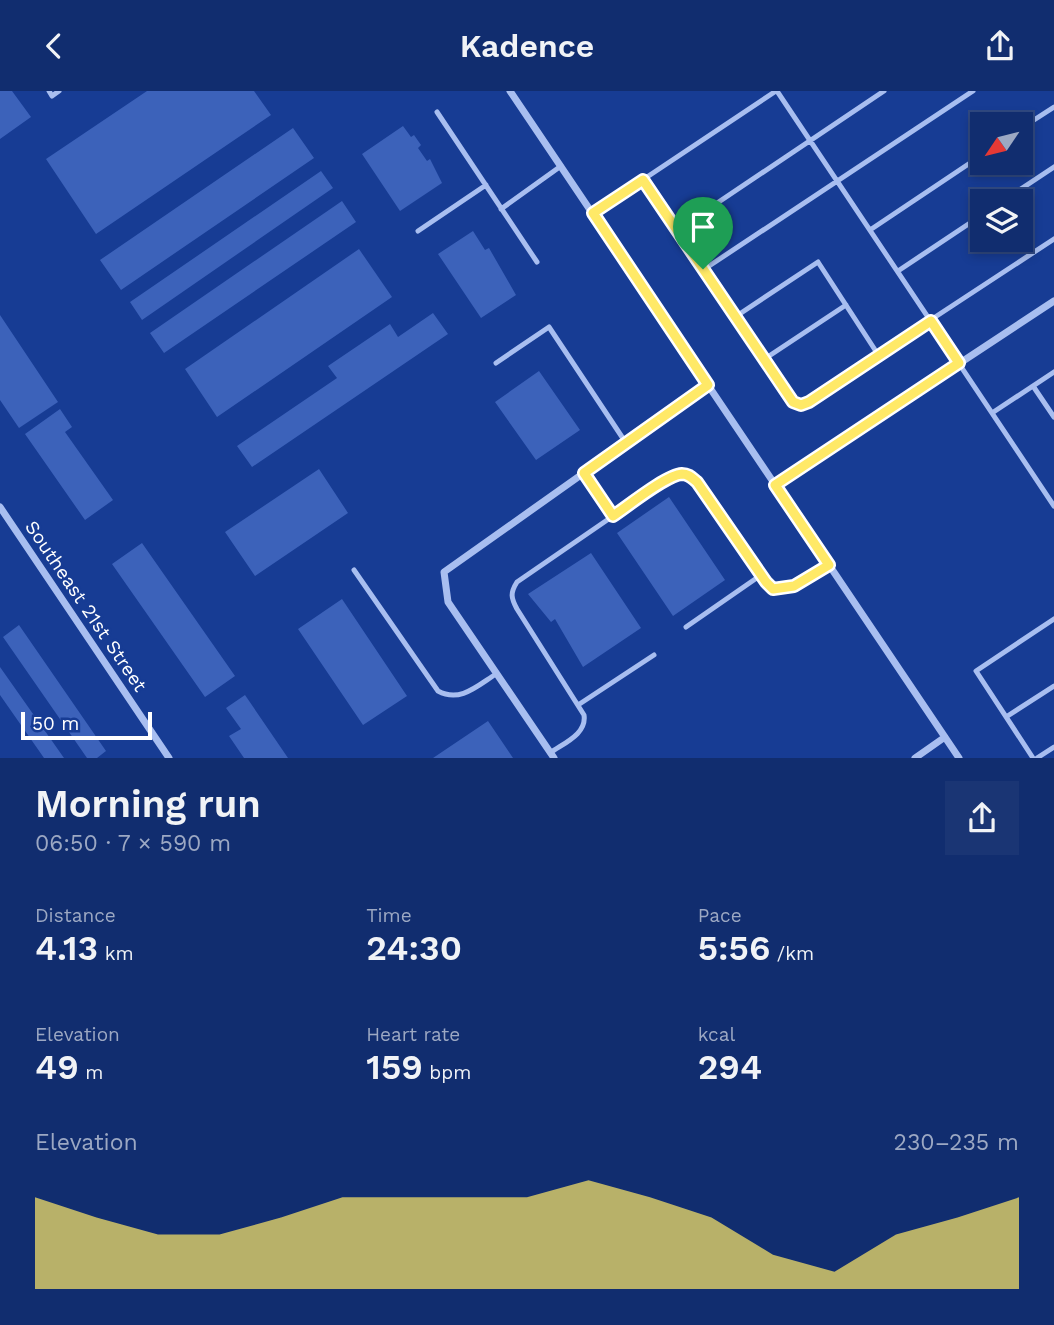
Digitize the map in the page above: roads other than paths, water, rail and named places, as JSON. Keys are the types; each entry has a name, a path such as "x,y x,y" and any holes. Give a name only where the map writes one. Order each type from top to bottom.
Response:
{"street":[{"path":"510,91 959,758"},
{"path":"775,485 1054,301"},
{"path":"552,755 448,602 444,572 708,385"},
{"name":"Southeast 21st Street","path":"0,507 169,758"},
{"path":"915,758 945,737"}],"lane":[{"path":"49,91 52,96 60,91"},
{"path":"593,213 776,91 1054,506"},
{"path":"677,230 884,91"},
{"path":"703,269 973,91"},
{"path":"1033,121 1054,107"},
{"path":"437,112 537,261"},
{"path":"870,229 970,163"},
{"path":"501,209 561,166"},
{"path":"1021,189 1054,167"},
{"path":"643,180 786,395 801,405 1054,239"},
{"path":"418,231 486,185"},
{"path":"898,271 970,223"},
{"path":"735,317 818,262 879,356"},
{"path":"763,360 846,305"},
{"path":"496,363 549,327 626,443"},
{"path":"992,413 1054,372"},
{"path":"1033,386 1054,417"},
{"path":"584,473 613,516"},
{"path":"552,755 585,725 578,705 511,598 512,590 517,582 613,516 669,479 679,474 689,475 697,482 773,589 785,589 829,565"},
{"path":"354,570 438,691 447,696 465,694 496,674"},
{"path":"686,627 761,575"},
{"path":"1054,619 976,671 1035,758 1054,747"},
{"path":"578,705 654,655"},
{"path":"1006,717 1054,686"}]}
